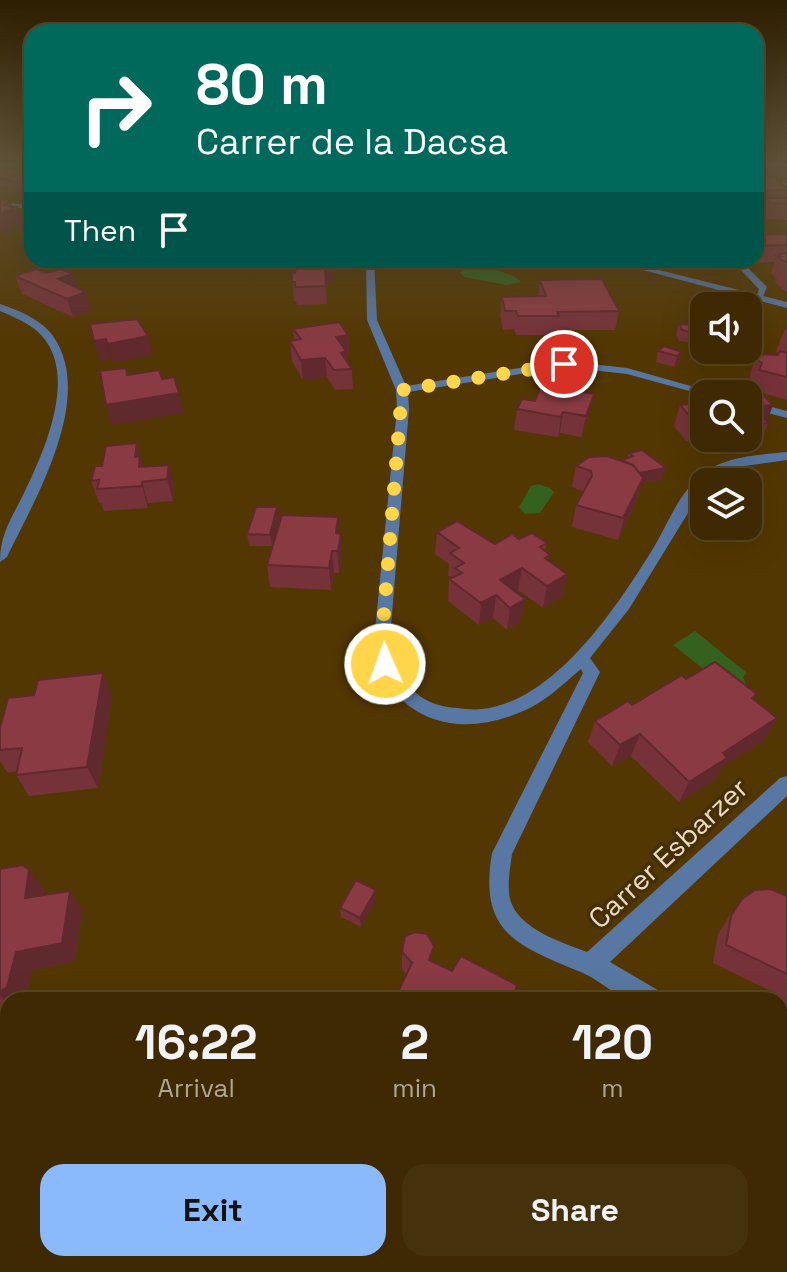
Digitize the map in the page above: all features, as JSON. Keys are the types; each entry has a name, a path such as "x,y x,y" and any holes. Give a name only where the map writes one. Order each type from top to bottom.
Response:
{"street":[{"path":"370,268 372,320 402,390 381,650 391,679 404,696 421,707 459,718 517,706 535,697 582,659 707,476 754,460 787,456"},
{"path":"641,268 739,292"},
{"path":"743,268 764,289 762,292"},
{"path":"762,298 787,305"},
{"path":"0,307 37,326 51,340 60,358 64,385 61,411 51,443 0,557"},
{"path":"402,390 564,364 627,371 690,388"},
{"path":"762,408 787,415"},
{"name":"Carrer Esbarzer","path":"582,659 592,672 502,853 496,876 509,919 527,939 590,965 639,992"},
{"name":"Carrer Esbarzer","path":"590,965 787,784"}],"shaded area":[{"path":"465,268 495,270 521,282 506,285 465,277 460,273"},
{"path":"538,484 554,492 540,513 525,514 519,507 531,486"},
{"path":"695,631 747,673 743,677 747,687 725,686 673,645"}],"building":[{"path":"787,234 787,245 764,246 764,235"},
{"path":"787,253 787,262 777,256 781,256 779,254"},
{"path":"296,268 327,268 326,286 295,287 292,273"},
{"path":"36,269 47,273 61,269 73,274 58,279 86,292 67,299 15,276"},
{"path":"602,279 619,311 518,316 516,311 505,311 502,297 546,296 540,280"},
{"path":"137,319 148,336 108,344 106,339 94,341 90,324"},
{"path":"339,322 348,335 336,337 346,351 341,353 352,369 334,370 325,358 301,360 290,341 301,339 293,329"},
{"path":"679,324 690,325 690,332 682,330"},
{"path":"664,346 682,352 677,356 658,351"},
{"path":"780,351 787,353 787,377 759,370 762,354 778,355"},
{"path":"126,368 127,375 159,370 162,379 174,377 179,393 106,405 100,371"},
{"path":"541,385 594,394 586,416 563,412 561,417 517,409 522,399 535,401"},
{"path":"762,394 773,405 762,406"},
{"path":"690,404 690,417 680,405"},
{"path":"137,443 135,457 140,456 139,467 169,465 167,479 142,482 142,486 97,489 99,480 91,481 95,466 102,466 106,446"},
{"path":"642,450 666,468 639,473 633,465 621,460 633,456 629,453"},
{"path":"607,456 633,465 643,478 623,518 576,505 592,476 591,471 576,466 589,457"},
{"path":"256,507 277,507 270,535 247,534"},
{"path":"282,515 338,517 336,533 341,534 338,551 332,551 329,568 267,565"},
{"path":"457,521 495,544 512,534 519,539 532,533 547,543 540,547 550,555 545,558 567,574 547,586 522,568 500,580 525,599 510,608 496,595 481,603 449,579 462,573 455,568 464,563 450,553 459,548 437,532"},
{"path":"715,662 757,694 752,698 777,718 723,753 727,758 689,782 640,734 620,745 595,721 628,701 632,705 682,675 686,679"},
{"path":"103,673 87,767 16,775 22,748 0,750 0,728 8,698 34,695 38,680"},
{"path":"23,865 29,870 25,898 70,891 62,943 16,952 7,987 0,992 0,869"},
{"path":"356,880 376,890 360,918 340,908"},
{"path":"771,889 787,896 787,974 726,945 731,916 742,899 755,890"},
{"path":"415,932 427,934 434,946 429,960 452,971 461,956 517,985 515,992 398,992 412,963 402,952 405,936"}],"route":[{"path":"385,664 381,650 403,409 402,390 540,365 564,364"}]}
